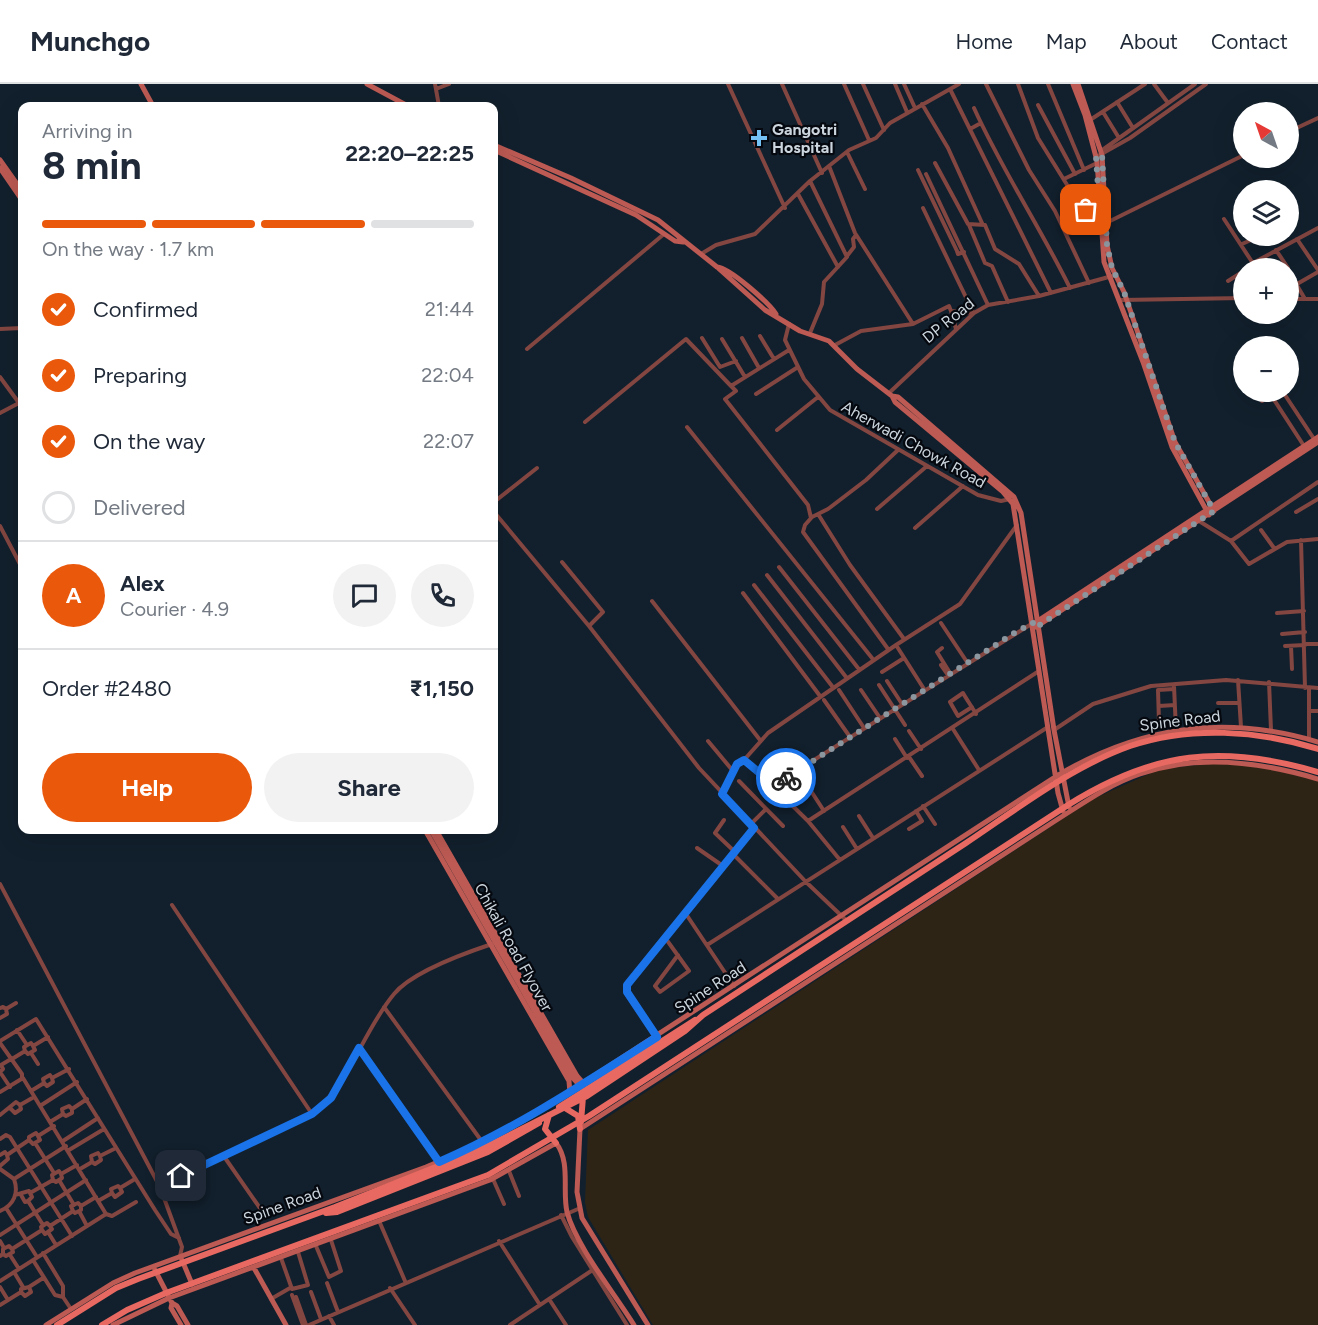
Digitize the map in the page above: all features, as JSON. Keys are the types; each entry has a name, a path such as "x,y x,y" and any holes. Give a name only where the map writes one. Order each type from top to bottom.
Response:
{"main road":[{"path":"1059,779 1150,741 1231,733 1267,736 1318,748"},
{"path":"102,1325 127,1310 169,1298 192,1284 488,1175 507,1165 600,1110 1066,810 1137,768 1178,759 1238,756 1263,759 1318,772"},
{"name":"Spine Road","path":"57,1325 116,1288 154,1269 319,1213 484,1145 587,1096 685,1031 703,1015 844,918 1059,779"},
{"path":"319,1213 337,1212 488,1152 546,1119 569,1096 681,1026 703,1015"},
{"path":"581,1126 584,1087"},
{"path":"555,1110 570,1110 581,1126"},
{"path":"546,1119 546,1132 556,1143"}],"street":[{"path":"141,84 151,102"},
{"path":"367,84 401,102"},
{"path":"438,102 436,87 449,84"},
{"path":"728,84 784,208"},
{"path":"782,84 822,173"},
{"path":"844,84 869,140"},
{"path":"863,84 884,130"},
{"path":"895,84 907,112"},
{"path":"904,84 915,108"},
{"path":"944,84 949,89 970,129 1051,293"},
{"path":"701,254 716,245 752,236 810,181 847,152 869,140 907,112 959,84"},
{"path":"986,84 1029,170 1055,212 1089,283"},
{"path":"1018,84 1038,138 1083,210 1099,203"},
{"path":"1048,84 1084,170"},
{"path":"1089,120 1145,84"},
{"path":"1154,84 1168,103"},
{"path":"1064,179 1084,170 1119,138 1195,84"},
{"path":"1099,156 1206,84"},
{"path":"1076,85 1099,156 1107,245 1113,276"},
{"path":"1116,102 1133,128"},
{"path":"922,104 948,148 980,212 982,224 995,249 1018,264 1039,296"},
{"path":"1038,105 1076,174"},
{"path":"974,108 1070,288"},
{"path":"1103,112 1119,138"},
{"path":"1299,127 1318,118"},
{"path":"970,129 981,123"},
{"path":"498,147 639,210 678,236 765,310 835,345 857,369 890,394 898,397 1012,498 1021,513 1051,729 1066,810 798,987 581,1126 576,1174 578,1209 586,1227 648,1325"},
{"path":"498,152 636,215 675,241 683,242"},
{"path":"847,152 865,189"},
{"path":"1099,156 1099,203 1104,262 1124,301 1169,440 1210,511"},
{"path":"0,160 18,189"},
{"path":"1106,223 1233,160"},
{"path":"935,163 969,225 985,262 992,266 1008,302"},
{"path":"829,166 856,235 913,324"},
{"path":"0,168 18,190"},
{"path":"918,170 958,254 964,252"},
{"path":"926,174 988,305"},
{"path":"810,181 847,257"},
{"path":"798,194 838,267"},
{"path":"923,208 974,313"},
{"path":"1224,219 1233,232"},
{"path":"969,225 982,224"},
{"path":"1299,238 1318,229"},
{"path":"527,349 664,233"},
{"path":"810,333 821,308 824,282 854,247 853,239 856,235"},
{"path":"1299,242 1318,271 1299,283"},
{"path":"1266,258 1284,246"},
{"path":"1276,250 1281,258"},
{"name":"DP Road","path":"890,394 956,328 988,305 1039,296 1113,276"},
{"path":"1228,281 1233,278"},
{"path":"1299,288 1305,299"},
{"path":"1124,301 1233,298"},
{"path":"1299,299 1318,299"},
{"path":"835,345 861,331 913,324 949,306 956,328"},
{"path":"951,311 974,313"},
{"name":"Aherwadi Chowk Road","path":"789,324 785,340 789,350 818,397 830,410 963,486 988,498 1012,498"},
{"path":"0,329 18,328"},
{"path":"760,336 774,359"},
{"path":"702,338 720,367 736,361"},
{"path":"742,338 759,368"},
{"path":"585,422 688,339 736,391 725,399 809,509 811,518"},
{"path":"722,339 745,377"},
{"path":"731,386 789,350"},
{"path":"756,394 798,366"},
{"path":"0,377 18,401"},
{"path":"777,430 818,397"},
{"path":"1276,402 1304,446"},
{"path":"1290,402 1317,439"},
{"path":"0,413 18,406"},
{"path":"687,428 872,658"},
{"path":"1036,624 1317,439"},
{"path":"774,785 967,662 1036,624 1199,521 1210,511 1317,439"},
{"path":"888,649 805,536 805,525 811,518 851,492 898,450"},
{"path":"876,509 927,466"},
{"path":"498,499 537,468"},
{"path":"1231,541 1318,482"},
{"path":"915,528 963,486"},
{"path":"1012,498 1036,624 1040,671 1051,729"},
{"path":"1296,512 1318,499"},
{"path":"818,514 850,565 904,639"},
{"path":"498,517 589,626 722,794 806,882 844,918"},
{"path":"1199,521 1231,541 1249,564 1274,548 1301,540 1318,539"},
{"path":"722,794 737,764 744,760 760,740 872,658 960,604 1018,525"},
{"path":"0,526 18,560"},
{"path":"1262,530 1274,548"},
{"path":"1301,540 1309,740"},
{"path":"562,562 603,612 589,626"},
{"path":"779,567 858,668"},
{"path":"767,575 846,677"},
{"path":"754,585 832,687"},
{"path":"743,593 820,696"},
{"path":"652,601 760,740"},
{"path":"1277,613 1304,611"},
{"path":"941,623 967,662"},
{"path":"1282,634 1305,632"},
{"path":"1284,646 1318,644"},
{"path":"896,645 924,689"},
{"path":"1291,646 1292,669"},
{"path":"942,648 937,652 949,674"},
{"path":"882,672 904,658"},
{"path":"941,664 949,674"},
{"path":"808,821 1040,671"},
{"path":"707,945 979,770 1105,698 1174,683 1238,680 1307,688 1318,687"},
{"path":"1238,680 1241,727"},
{"path":"887,681 902,704"},
{"path":"1269,682 1271,730"},
{"path":"1174,683 1176,730"},
{"path":"879,685 904,725"},
{"path":"1174,689 1158,690 1159,722 1176,722"},
{"path":"839,690 864,728"},
{"path":"861,690 880,718"},
{"path":"972,707 958,716 950,702 963,693 972,707 976,714"},
{"path":"824,700 850,737"},
{"path":"1218,703 1239,703"},
{"path":"1159,706 1175,705"},
{"path":"1309,711 1318,711"},
{"name":"Spine Road","path":"1059,779 1128,741 1176,730 1241,727 1271,730 1318,742"},
{"path":"953,729 979,770"},
{"path":"909,731 921,749"},
{"path":"895,739 922,776"},
{"path":"708,741 733,771"},
{"path":"744,760 774,785 840,860"},
{"path":"1084,799 1139,774 1178,765 1252,763 1318,779"},
{"path":"739,782 783,826"},
{"path":"811,791 824,811"},
{"path":"923,806 935,824"},
{"path":"657,1037 627,992 627,985 686,914 766,809"},
{"path":"909,829 922,820 916,811"},
{"path":"859,816 873,838"},
{"path":"724,820 716,833 778,899"},
{"path":"843,827 857,849"},
{"path":"427,834 569,1081 569,1096"},
{"name":"Chikali Road Flyover","path":"433,834 573,1078 584,1087"},
{"path":"438,834 584,1087"},
{"path":"697,848 723,867"},
{"path":"0,884 160,1186 179,1238 182,1259 192,1284"},
{"path":"172,905 312,1114"},
{"path":"686,914 734,987"},
{"name":"Spine Road","path":"584,1087 657,1037 844,918"},
{"path":"666,939 678,955 689,971 660,992 655,986 678,955"},
{"path":"160,1186 312,1114 331,1098 359,1048 395,992 414,978 492,944"},
{"path":"0,1017 7,1014 6,1010 16,1003"},
{"path":"0,1008 3,1007 6,1010"},
{"path":"384,1007 484,1145"},
{"path":"136,1202 112,1216 106,1214 54,1126 22,1078 22,1074 0,1042 36,1019 135,1179 171,1234 179,1238"},
{"path":"17,1030 27,1045"},
{"path":"33,1046 48,1037"},
{"path":"27,1045 31,1043 33,1046"},
{"path":"25,1051 24,1047 27,1045"},
{"path":"31,1053 35,1050 33,1046"},
{"path":"359,1048 439,1162"},
{"path":"10,1086 0,1072 3,1069 1,1064 25,1051"},
{"path":"25,1051 27,1054 31,1053"},
{"path":"31,1053 38,1064"},
{"path":"31,1091 44,1083 42,1079 48,1076 52,1078 69,1069"},
{"path":"0,1092 22,1078"},
{"path":"569,1096 574,1087 573,1078"},
{"path":"40,1106 77,1082"},
{"path":"0,1116 11,1109 10,1106 16,1102 20,1105 34,1096"},
{"name":"Spine Road","path":"182,1259 484,1145 569,1096"},
{"path":"50,1122 63,1114 62,1109 69,1106 72,1109 87,1099"},
{"path":"63,1141 98,1118"},
{"path":"0,1211 6,1208 15,1195 14,1179 0,1165 8,1159 7,1155 29,1140 28,1137 34,1134 38,1136 54,1126"},
{"path":"14,1179 46,1159 104,1129"},
{"path":"0,1138 8,1136 17,1148 72,1236"},
{"path":"35,1143 39,1140 38,1136"},
{"path":"29,1140 32,1144 35,1143 54,1173"},
{"path":"113,1325 169,1298 316,1246 493,1179 556,1143 563,1157 564,1213 627,1325"},
{"path":"53,1179 51,1175 54,1173 59,1171 61,1174 92,1162 91,1156 98,1153 100,1156 116,1148"},
{"path":"0,1155 5,1152 7,1155"},
{"path":"223,1155 264,1214"},
{"path":"509,1171 519,1196"},
{"path":"59,1180 62,1178 61,1174"},
{"path":"15,1195 21,1195 27,1191 30,1193 53,1179"},
{"path":"53,1179 56,1182 59,1180"},
{"path":"50,1226 73,1211 112,1193 111,1190 117,1186 120,1188 135,1179"},
{"path":"493,1179 504,1204"},
{"path":"59,1180 74,1205"},
{"path":"0,1235 86,1180"},
{"path":"28,1201 32,1198 30,1193"},
{"path":"10,1255 13,1252 12,1249 42,1230 43,1225 28,1201 25,1202 21,1195"},
{"path":"74,1205 78,1203 87,1226"},
{"path":"73,1211 71,1207 74,1205"},
{"path":"6,1208 37,1257"},
{"path":"294,1296 306,1325 564,1213 578,1209"},
{"path":"1,1279 106,1214"},
{"path":"380,1222 405,1281"},
{"path":"43,1225 48,1223 50,1226"},
{"path":"48,1232 52,1229 50,1226"},
{"path":"42,1230 44,1233 48,1232"},
{"path":"48,1232 56,1245"},
{"path":"316,1246 329,1277 341,1270 331,1240"},
{"path":"0,1241 3,1252 6,1256 10,1255"},
{"path":"499,1241 540,1305"},
{"path":"3,1252 9,1246 12,1249"},
{"path":"280,1259 292,1289 308,1285 298,1252"},
{"path":"43,1253 63,1286 63,1297 71,1309"},
{"path":"10,1255 19,1269"},
{"path":"271,1299 290,1289 280,1259"},
{"path":"33,1260 55,1295 63,1297"},
{"path":"254,1268 286,1325"},
{"path":"154,1269 181,1325"},
{"name":"Spine Road","path":"46,1325 114,1283 154,1269"},
{"path":"510,1325 595,1269"},
{"path":"595,1269 634,1325"},
{"path":"14,1272 25,1296 31,1293 29,1287"},
{"path":"0,1305 44,1278"},
{"path":"327,1283 338,1312"},
{"path":"0,1287 8,1300"},
{"path":"390,1288 415,1325"},
{"path":"311,1292 321,1319"},
{"path":"169,1298 177,1306 188,1325"},
{"path":"549,1299 566,1325"},
{"path":"329,1316 334,1325"}],"shaded area":[{"path":"1237,761 1318,779 1318,1325 653,1325 588,1217 585,1202 588,1130 1093,799 1160,769"}],"way so far":[{"path":"786,778 1016,632 1033,623 1034,627 1038,626 1214,511 1175,442 1124,292 1112,268 1107,245 1103,201 1102,155 1096,157 1099,203 1086,210"}],"place":[{"name":"Gangotri Hospital","path":"759,138"}],"route":[{"path":"181,1176 312,1114 331,1098 359,1048 439,1162 483,1143 535,1114 657,1037 627,992 627,985 754,828 722,794 734,769 744,760 774,785 786,778"}]}
